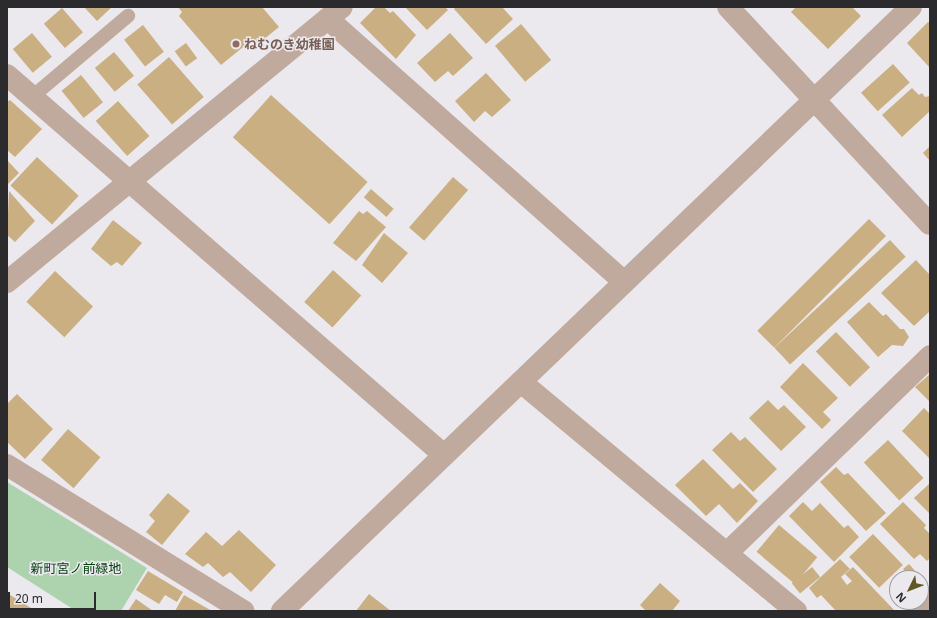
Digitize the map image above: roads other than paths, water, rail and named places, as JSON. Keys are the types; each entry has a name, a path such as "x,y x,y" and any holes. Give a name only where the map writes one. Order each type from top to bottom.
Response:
{"street":[{"path":"728,7 930,224"},
{"path":"282,611 911,7"},
{"path":"7,282 128,180 335,13 624,282"},
{"path":"7,75 444,455"},
{"path":"727,553 930,356"},
{"path":"521,382 796,611"},
{"path":"7,465 243,611"},
{"path":"923,611 930,604"}],"lane":[{"path":"32,97 128,16"}],"place":[{"name":"ねむのき幼稚園","path":"236,44"}],"park label":[{"name":"新町宮ノ前緑地","path":"76,568"}]}
